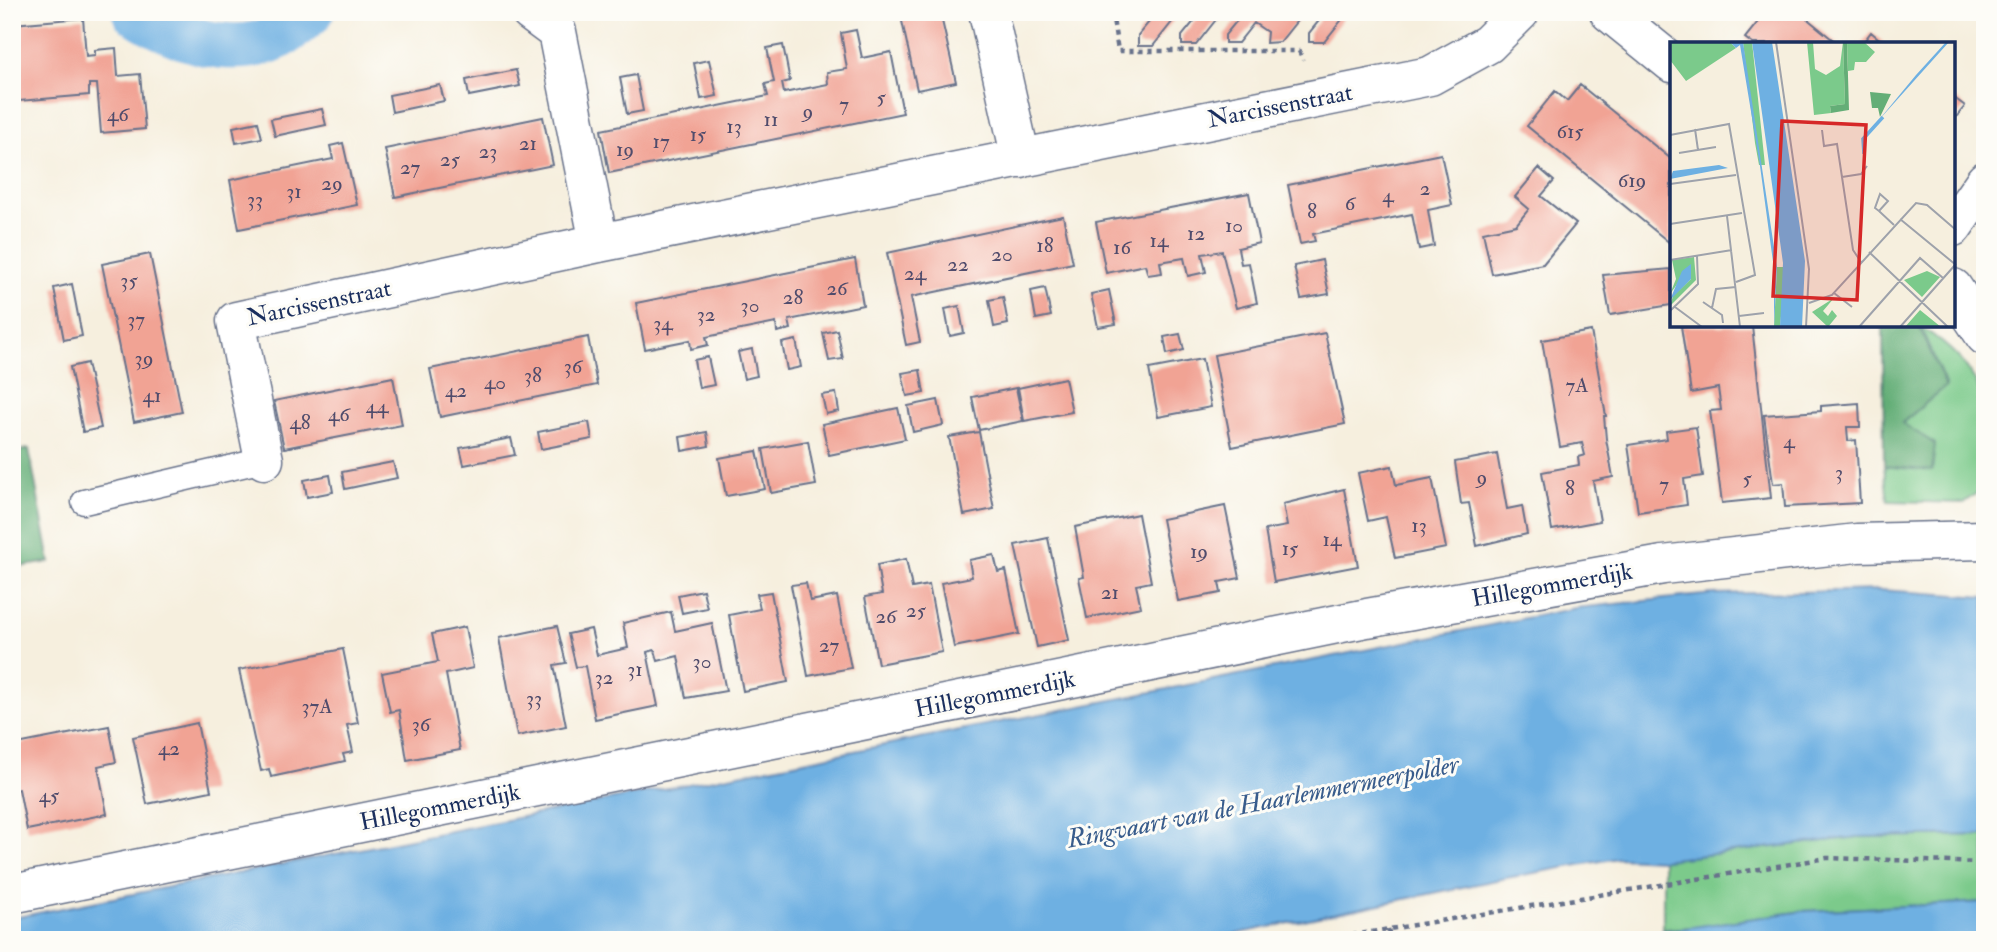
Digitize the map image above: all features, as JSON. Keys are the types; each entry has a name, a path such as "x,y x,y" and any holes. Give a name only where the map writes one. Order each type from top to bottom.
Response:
{"street":[{"path":"530,12 557,32 598,243"},
{"path":"988,12 1021,159"},
{"name":"Narcissenstraat","path":"264,460 236,321 598,243 1430,76 1488,44 1520,12"},
{"path":"1609,12 1670,62"},
{"path":"1955,224 1985,181"},
{"path":"1955,291 1985,336"},
{"name":"Hillegommerdijk","path":"12,894 1367,618 1663,565 1857,542 1985,540"}],"lane":[{"name":"Narcissenstraat","path":"84,502 264,460"}],"path":[{"path":"1112,12 1118,51 1299,51 1317,97"},
{"path":"1322,940 1827,858 1985,863"},
{"path":"1388,929 1391,940"}],"green space":[{"path":"1883,327 1919,327 1946,386 1902,423 1935,444 1932,471 1884,466"},
{"path":"1920,327 1962,361 1974,378 1981,395 1985,434 1985,487 1963,503 1888,501 1884,466 1932,470 1902,423 1946,386"},
{"path":"29,449 50,562 12,568 12,452"},
{"path":"1985,835 1985,902 1803,911 1709,926 1663,929 1663,860 1858,837"}],"water":[{"name":"Ringvaart van de Haarlemmermeerpolder","path":"1880,590 1985,597 1985,835 1858,837 1663,860 1618,858 1506,878 1207,940 12,940 12,918 1576,608 1713,594"},
{"path":"1985,902 1985,940 1604,940 1803,911"}],"building":[{"path":"900,12 940,12 956,82 917,90"},
{"path":"1152,12 1180,12 1153,46 1138,46 1138,35 1155,15"},
{"path":"1198,12 1222,12 1196,45 1182,45 1182,36 1200,14"},
{"path":"1244,12 1304,12 1280,42 1266,43 1267,32 1254,23 1238,43 1225,43 1225,35"},
{"path":"1326,12 1348,12 1324,42 1309,42 1309,33"},
{"path":"1756,12 1799,12 1836,42 1750,42 1745,38 1762,17"},
{"path":"83,18 86,56 95,55 95,50 116,48 118,76 140,74 145,129 101,133 97,84 89,84 89,95 19,101 13,24"},
{"path":"856,30 862,58 891,52 903,113 609,173 601,130 768,96 765,84 774,82 767,48 783,45 790,81 782,83 784,93 828,84 827,72 847,69 841,33"},
{"path":"1871,32 1883,42 1864,42"},
{"path":"709,60 717,96 701,99 694,63"},
{"path":"516,70 520,86 469,96 466,80"},
{"path":"636,75 643,111 627,114 620,78"},
{"path":"440,85 444,101 392,112 389,95"},
{"path":"1580,85 1670,158 1670,243 1527,126 1555,91 1567,101"},
{"path":"1955,98 1965,106 1955,118"},
{"path":"322,109 326,125 275,136 271,119"},
{"path":"543,117 553,165 395,197 385,149"},
{"path":"258,122 262,138 236,143 233,127"},
{"path":"343,143 357,205 239,229 230,180 333,159 330,146"},
{"path":"1441,154 1452,205 1428,210 1434,246 1419,249 1412,214 1313,234 1315,241 1300,244 1288,185"},
{"path":"1539,168 1554,181 1541,196 1576,224 1543,264 1492,274 1483,232 1516,225 1529,209 1515,197"},
{"path":"1249,193 1259,243 1238,248 1241,264 1249,263 1257,303 1236,308 1222,251 1202,254 1206,272 1188,276 1184,258 1160,262 1162,273 1148,275 1145,265 1106,273 1096,222"},
{"path":"1063,216 1073,263 911,297 920,342 906,345 887,253"},
{"path":"150,254 182,412 134,422 102,264"},
{"path":"855,259 863,305 789,320 791,329 777,332 776,323 706,337 708,345 691,349 690,340 645,349 636,303"},
{"path":"1322,260 1329,294 1301,299 1294,266"},
{"path":"1670,269 1670,305 1610,315 1603,275"},
{"path":"72,284 82,336 64,340 54,288"},
{"path":"1045,288 1051,316 1036,319 1031,291"},
{"path":"1109,290 1116,324 1098,327 1091,294"},
{"path":"1003,297 1008,324 994,327 989,300"},
{"path":"959,306 964,333 950,336 945,309"},
{"path":"1681,327 1752,327 1771,498 1722,503 1710,411 1721,410 1718,388 1691,393"},
{"path":"837,330 843,359 829,361 823,333"},
{"path":"1591,331 1606,416 1606,439 1613,477 1593,481 1600,521 1552,530 1542,472 1579,465 1578,457 1585,455 1582,443 1560,447 1542,340"},
{"path":"1325,333 1345,424 1232,447 1214,355"},
{"path":"1180,334 1184,350 1167,354 1164,337"},
{"path":"588,337 597,385 440,417 430,369"},
{"path":"796,340 801,367 787,370 782,343"},
{"path":"752,349 757,376 744,379 738,352"},
{"path":"708,357 714,385 699,388 694,360"},
{"path":"1202,359 1211,407 1158,417 1149,369"},
{"path":"87,363 101,428 83,432 70,367"},
{"path":"920,370 924,393 907,396 902,373"},
{"path":"393,377 402,425 284,448 274,401"},
{"path":"1065,378 1072,412 1024,421 1018,388"},
{"path":"1016,388 1023,421 979,430 972,397"},
{"path":"836,393 839,411 826,414 822,395"},
{"path":"938,400 943,425 913,432 908,406"},
{"path":"1859,403 1860,427 1847,427 1848,441 1856,440 1860,503 1785,507 1783,483 1773,484 1764,415 1821,411 1821,406"},
{"path":"898,408 905,439 829,455 822,424"},
{"path":"589,422 592,439 541,449 538,432"},
{"path":"1696,427 1703,476 1684,479 1687,505 1638,512 1628,445 1667,439 1666,431"},
{"path":"707,432 709,446 682,451 680,437"},
{"path":"979,432 994,509 964,515 949,437"},
{"path":"511,438 515,455 464,465 460,448"},
{"path":"808,441 816,485 771,493 763,449"},
{"path":"757,451 765,489 726,496 719,458"},
{"path":"1497,454 1507,509 1522,506 1527,534 1477,546 1469,503 1461,504 1455,462"},
{"path":"393,462 397,478 345,489 342,472"},
{"path":"1392,466 1396,485 1432,478 1446,548 1395,558 1386,517 1368,521 1358,473"},
{"path":"330,475 333,492 307,497 304,480"},
{"path":"1344,489 1358,566 1274,582 1265,530 1287,526 1283,504"},
{"path":"1225,506 1240,578 1219,582 1221,593 1178,601 1162,519"},
{"path":"1138,514 1151,582 1136,585 1141,607 1087,618 1079,578 1084,577 1075,527"},
{"path":"1048,538 1069,640 1037,647 1015,545"},
{"path":"994,555 998,572 1006,570 1019,634 954,647 941,583 972,577 969,560"},
{"path":"906,559 912,588 929,585 942,652 878,664 865,597 882,594 877,565"},
{"path":"806,583 810,601 837,596 851,668 808,676 791,585"},
{"path":"703,590 707,608 682,613 678,595"},
{"path":"771,592 788,682 743,691 729,615 760,609 757,594"},
{"path":"671,612 675,631 712,623 726,691 686,698 678,656 658,661 655,650 647,652 658,706 595,719 585,666 576,667 568,634 591,629 597,655 628,648 623,623"},
{"path":"557,626 566,663 554,665 566,726 517,736 499,638"},
{"path":"465,627 473,668 446,674 460,750 407,760 399,710 390,712 382,673 438,662 432,634"},
{"path":"343,649 358,723 347,725 353,752 343,754 345,761 271,777 269,769 261,771 239,670"},
{"path":"197,723 211,791 147,804 133,737"},
{"path":"109,726 116,762 98,766 107,814 27,830 19,789 12,790 12,745"}],"waterway":[{"path":"135,12 186,37 224,46 262,43 280,36 311,12"}]}
